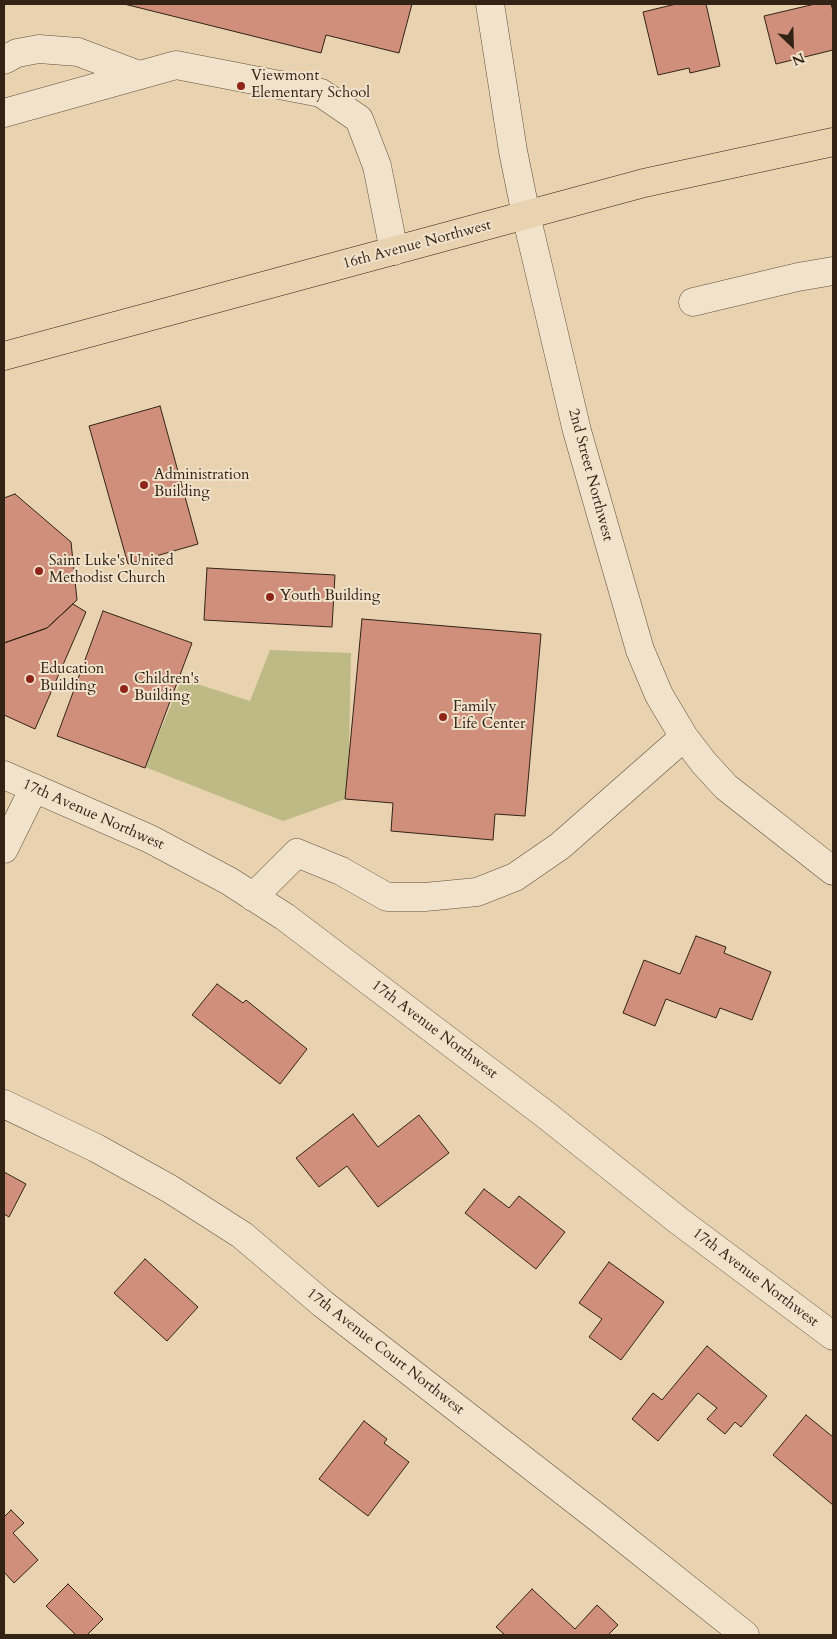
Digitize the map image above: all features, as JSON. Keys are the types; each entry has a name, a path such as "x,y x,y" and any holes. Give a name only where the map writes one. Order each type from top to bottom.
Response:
{"main road":[{"name":"16th Avenue Northwest","path":"4,356 644,183 833,142"}],"street":[{"name":"2nd Street Northwest","path":"490,4 513,151 526,215 577,431 640,650 659,695 684,737 704,763 726,787 833,871"},
{"path":"4,60 17,53 39,49 78,52 139,75"},
{"path":"4,113 176,66 321,93 359,119 377,166 394,251"},
{"path":"693,302 798,277 833,271"},
{"path":"253,897 297,853 341,871 388,897 425,897 477,892 515,877 560,846 684,737"},
{"name":"17th Avenue Northwest","path":"4,775 150,839 228,881 285,917 546,1115 679,1221 833,1336"},
{"path":"4,848 34,788"},
{"name":"17th Avenue Court Northwest","path":"4,1104 96,1148 162,1185 242,1235 323,1304 602,1521 744,1635"}],"shaded area":[{"path":"270,650 351,653 348,798 283,821 145,767 182,679 250,701"}],"building":[{"path":"124,4 412,4 399,53 326,35 321,53"},
{"path":"676,4 706,4 720,66 690,73 689,68 658,75 643,12"},
{"path":"815,4 831,4 833,11 833,50 776,64 764,16"},
{"name":"Administration Building","path":"160,406 198,544 128,564 89,426"},
{"name":"Saint Luke's United Methodist Church","path":"15,494 71,542 77,600 47,628 4,643 4,498"},
{"name":"Youth Building","path":"207,568 335,575 332,627 204,620"},
{"name":"Education Building","path":"73,604 86,612 35,729 4,715 4,643 47,628"},
{"name":"Children's Building","path":"103,611 192,643 145,768 57,736"},
{"name":"Family Life Center","path":"362,619 541,634 525,816 495,814 493,840 391,831 393,803 345,799"},
{"path":"696,936 726,947 724,953 771,972 752,1020 720,1008 716,1018 666,999 655,1026 623,1013 644,960 680,974"},
{"path":"217,984 243,1003 246,1000 307,1049 280,1084 192,1015"},
{"path":"353,1114 378,1147 419,1115 449,1153 378,1207 347,1166 319,1187 296,1158"},
{"path":"4,1172 26,1184 9,1217 4,1214"},
{"path":"484,1189 509,1208 519,1196 565,1232 536,1269 465,1213"},
{"path":"145,1259 198,1307 167,1341 114,1293"},
{"path":"609,1262 664,1302 621,1360 589,1337 602,1319 579,1303"},
{"path":"707,1346 767,1396 741,1427 735,1422 725,1434 707,1419 717,1408 698,1393 658,1441 632,1419 653,1393 662,1400"},
{"path":"806,1415 833,1437 833,1505 773,1455"},
{"path":"364,1421 387,1439 384,1443 409,1462 368,1516 319,1479"},
{"path":"11,1510 24,1523 13,1533 38,1560 14,1583 4,1572 4,1517"},
{"path":"68,1584 103,1619 87,1635 76,1635 46,1606"},
{"path":"532,1589 575,1629 597,1605 618,1625 608,1635 505,1635 496,1627"}],"place":[{"name":"Viewmont Elementary School","path":"241,86"},
{"name":"Administration Building","path":"144,485"},
{"name":"Saint Luke's United Methodist Church","path":"39,571"},
{"name":"Youth Building","path":"270,597"},
{"name":"Education Building","path":"30,679"},
{"name":"Children's Building","path":"124,689"},
{"name":"Family Life Center","path":"443,717"}]}
